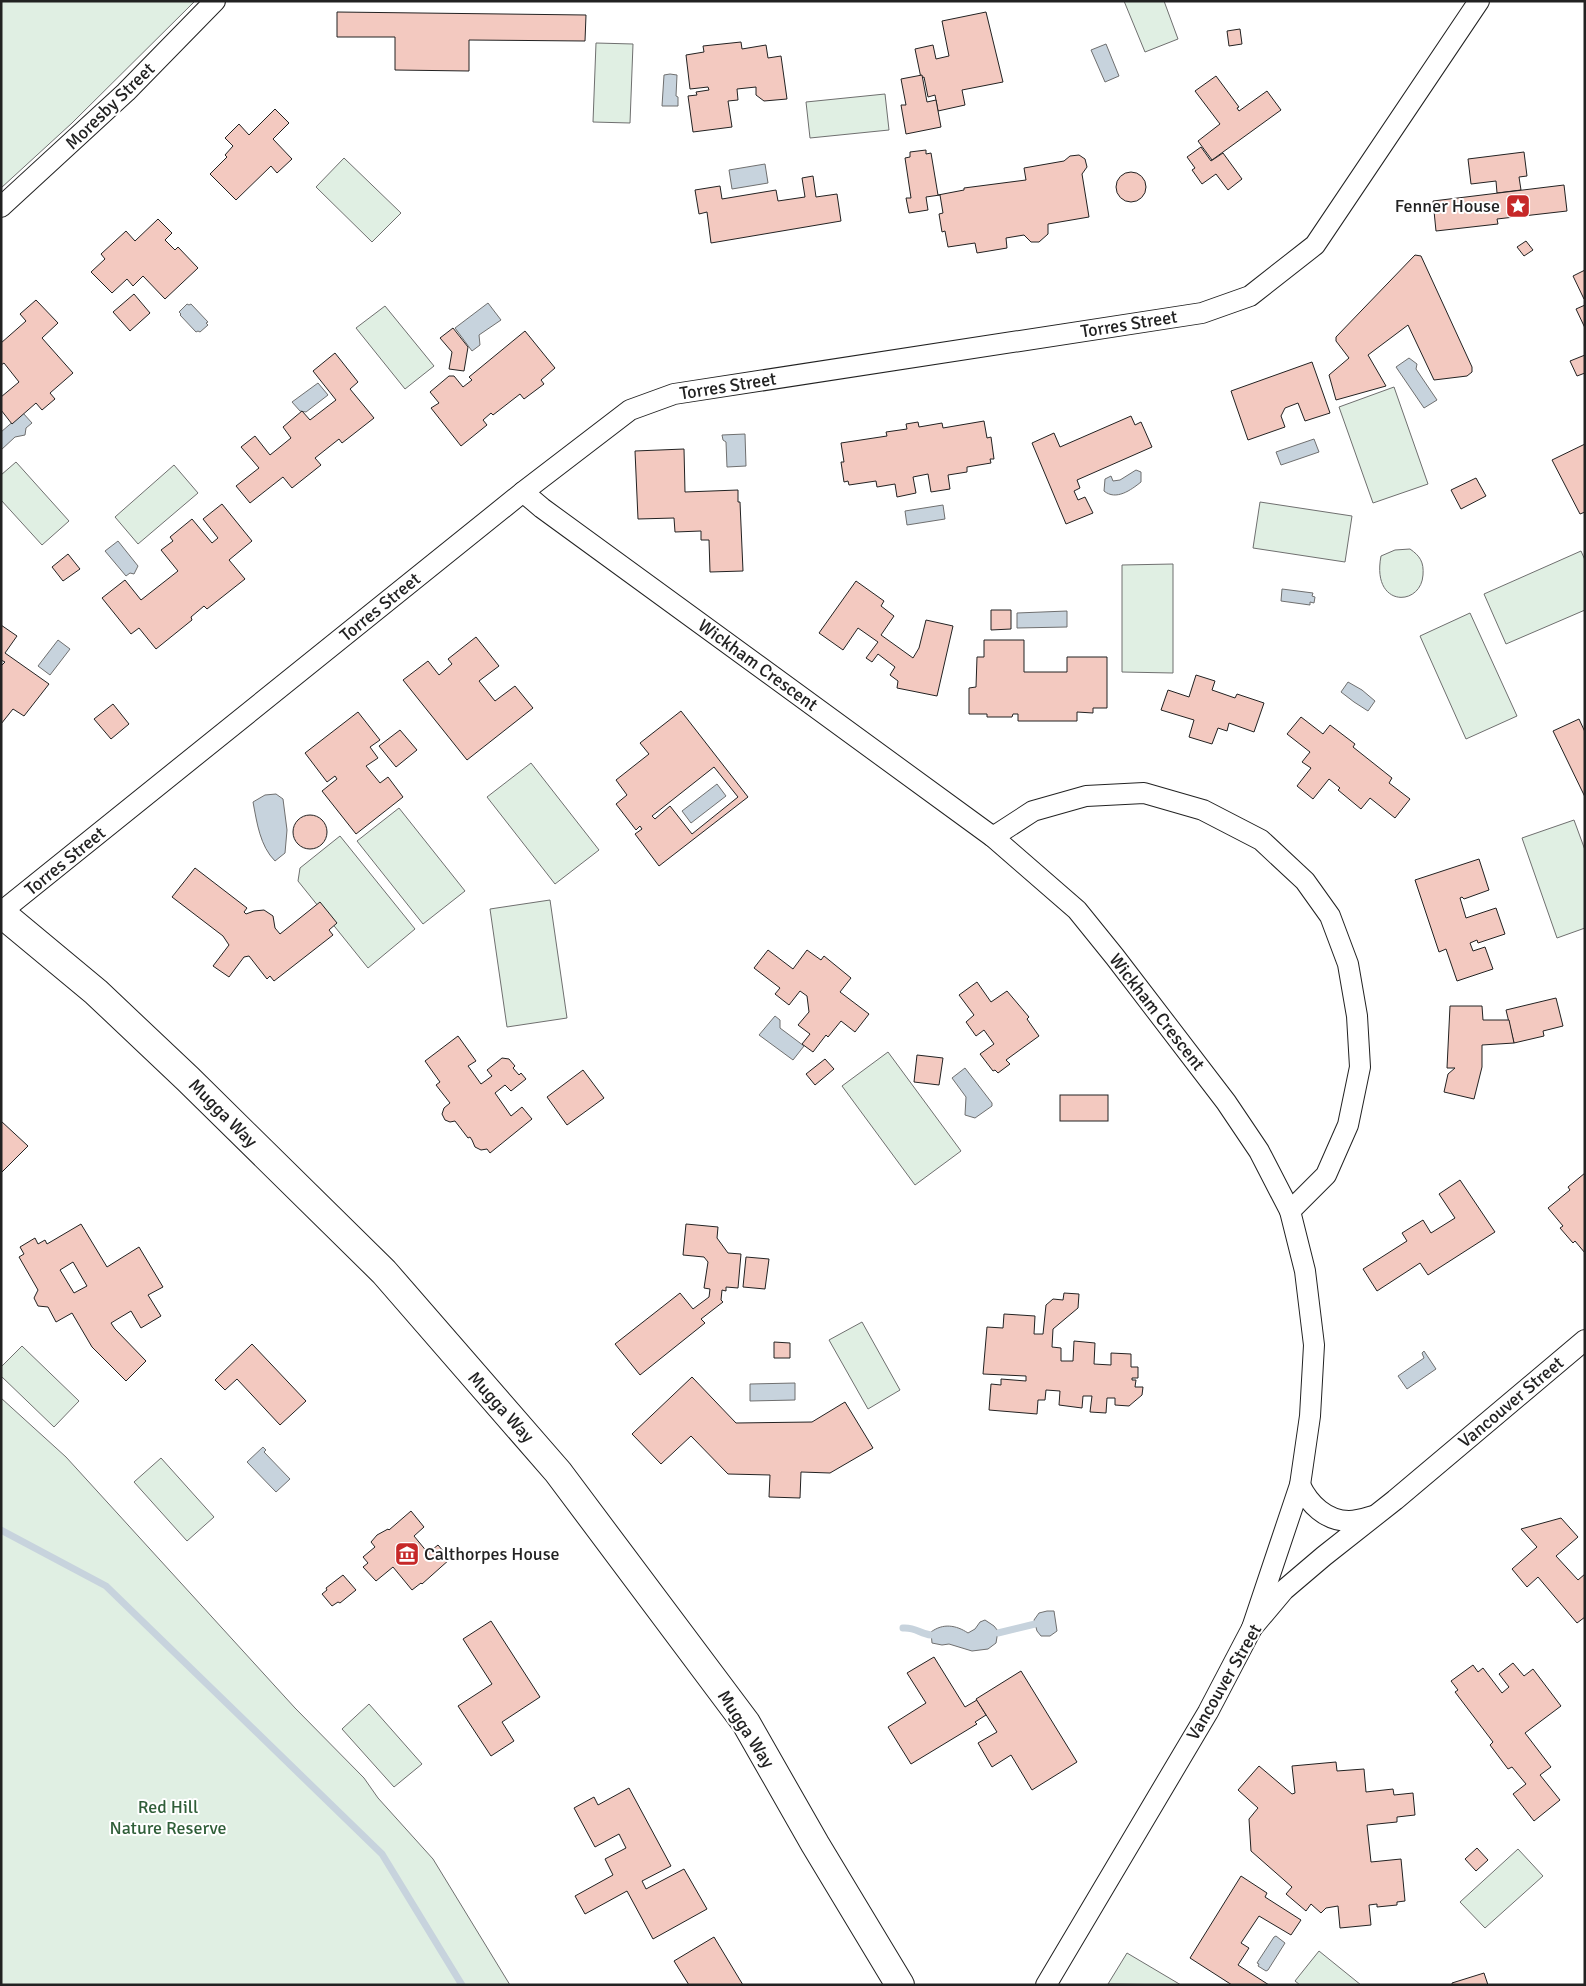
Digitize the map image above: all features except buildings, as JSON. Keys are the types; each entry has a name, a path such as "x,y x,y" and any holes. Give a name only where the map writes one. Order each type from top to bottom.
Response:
{"main road":[{"name":"Mugga Way","path":"1,913 96,992 188,1079 384,1272 558,1472 746,1723 815,1844 900,1985"}],"street":[{"name":"Moresby Street","path":"1,207 33,180 126,92 215,1"},
{"name":"Torres Street","path":"1,913 523,492 630,410 674,394 1202,313 1250,296 1315,245 1479,1"},
{"name":"Wickham Crescent","path":"523,492 993,837 1077,910 1226,1102 1259,1151 1290,1211 1305,1271 1314,1346 1310,1416 1300,1485 1252,1628"},
{"path":"993,837 1034,811 1086,796 1144,793 1202,810 1261,840 1305,881 1330,916 1348,964 1357,1016 1360,1067 1348,1125 1326,1175 1290,1211"},
{"name":"Vancouver Street","path":"1046,1985 1208,1712 1252,1628 1284,1590 1585,1340"},
{"path":"1300,1485 1311,1504 1336,1519 1350,1522 1375,1516"}],"green space":[{"path":"1,1 195,1 72,123 1,188"},
{"path":"1124,1 1164,1 1178,39 1145,52"},
{"path":"596,43 633,44 630,123 593,122"},
{"path":"885,94 889,130 810,138 806,102"},
{"path":"344,158 401,213 372,242 316,187"},
{"path":"385,306 434,366 405,389 356,328"},
{"path":"1394,387 1428,484 1373,503 1339,407"},
{"path":"16,462 69,521 42,545 1,500 1,475"},
{"path":"174,465 198,493 138,544 115,517"},
{"path":"1260,502 1352,516 1345,562 1253,548"},
{"path":"1410,549 1421,560 1423,575 1420,586 1414,593 1406,597 1397,597 1389,593 1383,585 1380,573 1381,556 1395,550"},
{"path":"1581,551 1585,560 1585,610 1506,644 1484,594"},
{"path":"1173,564 1173,673 1122,672 1122,565"},
{"path":"1470,613 1517,716 1466,739 1420,636"},
{"path":"531,763 599,850 555,884 487,797"},
{"path":"399,808 465,891 423,924 357,841"},
{"path":"1574,820 1585,850 1585,928 1557,938 1522,838"},
{"path":"340,836 415,929 368,968 298,881 300,868"},
{"path":"550,900 567,1018 507,1027 490,909"},
{"path":"888,1052 961,1151 915,1185 842,1086"},
{"path":"862,1322 900,1390 868,1409 829,1340"},
{"path":"22,1346 79,1401 54,1427 1,1376 1,1367"},
{"name":"Red Hill Nature Reserve","path":"1,1398 66,1457 295,1708 364,1778 378,1798 433,1859 510,1985 1,1985"},
{"path":"161,1458 214,1517 187,1541 134,1482"},
{"path":"369,1704 422,1764 394,1787 342,1729"},
{"path":"1518,1849 1543,1876 1485,1928 1460,1902"},
{"path":"1319,1951 1361,1985 1300,1985 1295,1981"},
{"path":"1127,1953 1181,1985 1108,1984"}],"shaded area":[{"path":"1106,44 1119,76 1105,82 1091,50"},
{"path":"664,75 677,75 676,96 678,97 678,106 662,106"},
{"path":"765,164 768,183 732,189 729,170"},
{"path":"488,303 501,320 479,335 480,345 472,351 455,328"},
{"path":"187,304 191,304 208,322 206,323 208,325 200,332 196,332 180,315 179,312"},
{"path":"1409,358 1417,364 1416,369 1437,400 1424,408 1396,367"},
{"path":"318,383 328,395 306,412 300,411 292,402"},
{"path":"23,413 32,423 26,428 25,435 15,437 1,450 1,432"},
{"path":"745,434 746,466 727,467 726,442 723,440 722,435"},
{"path":"1314,439 1319,452 1281,465 1276,452"},
{"path":"1136,470 1141,472 1141,482 1133,488 1118,495 1109,494 1104,491 1105,479 1111,476 1113,481 1120,480"},
{"path":"943,505 945,519 907,525 905,511"},
{"path":"118,541 138,566 134,574 130,573 126,576 105,551"},
{"path":"1282,589 1313,593 1312,596 1315,597 1314,603 1310,602 1310,605 1281,601"},
{"path":"1067,611 1067,627 1017,628 1017,613"},
{"path":"58,640 70,649 50,675 38,666"},
{"path":"1348,682 1362,690 1375,701 1368,711 1341,692"},
{"path":"717,784 726,796 691,823 682,811"},
{"path":"276,794 283,799 287,830 285,853 275,861 263,841 253,802 265,795"},
{"path":"775,1016 780,1020 780,1028 804,1046 793,1060 759,1035"},
{"path":"965,1068 992,1103 992,1106 975,1118 965,1115 966,1097 952,1078"},
{"path":"1424,1351 1436,1369 1407,1389 1398,1376 1424,1358 1422,1353"},
{"path":"795,1383 795,1400 750,1401 750,1384"},
{"path":"263,1447 266,1450 264,1452 290,1479 276,1492 247,1462"},
{"path":"1054,1611 1057,1631 1050,1636 1041,1636 1037,1631 1034,1620 1039,1613"},
{"path":"985,1620 998,1631 996,1643 988,1649 972,1651 949,1644 932,1643 931,1632 940,1627 959,1628 968,1633"},
{"path":"1276,1936 1285,1943 1266,1971 1258,1966 1259,1964 1257,1963"}],"waterway":[{"path":"1,1530 106,1586 382,1854 462,1985"},
{"path":"998,1633 1035,1624"},
{"path":"903,1628 931,1635"}],"place":[{"name":"Fenner House","path":"1518,206"},
{"name":"Calthorpes House","path":"407,1554"}]}
